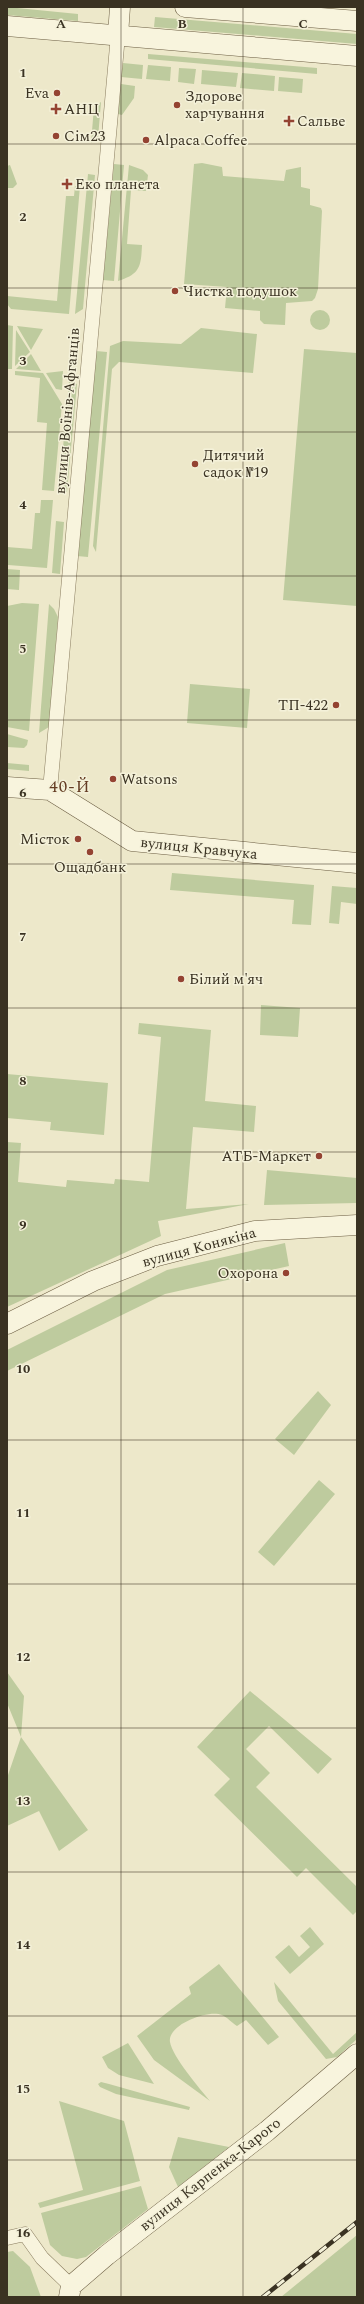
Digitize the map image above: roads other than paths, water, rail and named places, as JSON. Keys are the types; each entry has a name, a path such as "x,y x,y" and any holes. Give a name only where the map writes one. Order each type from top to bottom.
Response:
{"main road":[{"path":"118,36 120,7"},
{"path":"185,7 357,22"},
{"path":"7,26 357,56"},
{"name":"вулиця Кравчука","path":"7,787 50,790 132,841 357,863"},
{"name":"вулиця Конякіна","path":"7,1324 93,1281 157,1256 255,1232 357,1225"},
{"name":"вулиця Карпенка-Карого","path":"70,2292 107,2255 267,2132 357,2054"}],"street":[{"name":"вулиця Воїнів-Афганців","path":"50,790 118,36"},
{"path":"7,2238 25,2234 42,2258 70,2292"}],"railway":[{"path":"263,2297 357,2222"}],"place":[{"name":"Eva","path":"57,93"},
{"name":"Здорове харчування","path":"177,105"},
{"name":"АНЦ","path":"56,109"},
{"name":"Сальве","path":"289,121"},
{"name":"Сім23","path":"56,136"},
{"name":"Alpaca Coffee","path":"146,140"},
{"name":"Еко планета","path":"67,184"},
{"name":"Чистка подушок","path":"175,291"},
{"name":"Дитячий садок №19","path":"195,464"},
{"name":"ТП-422","path":"336,705"},
{"name":"Watsons","path":"113,779"},
{"name":"Місток","path":"78,839"},
{"name":"Ощадбанк","path":"90,852"},
{"name":"Білий м'яч","path":"181,979"},
{"name":"АТБ-Маркет","path":"319,1156"},
{"name":"Охорона","path":"286,1273"}],"district":[{"name":"40-Й","path":"70,786"}]}
